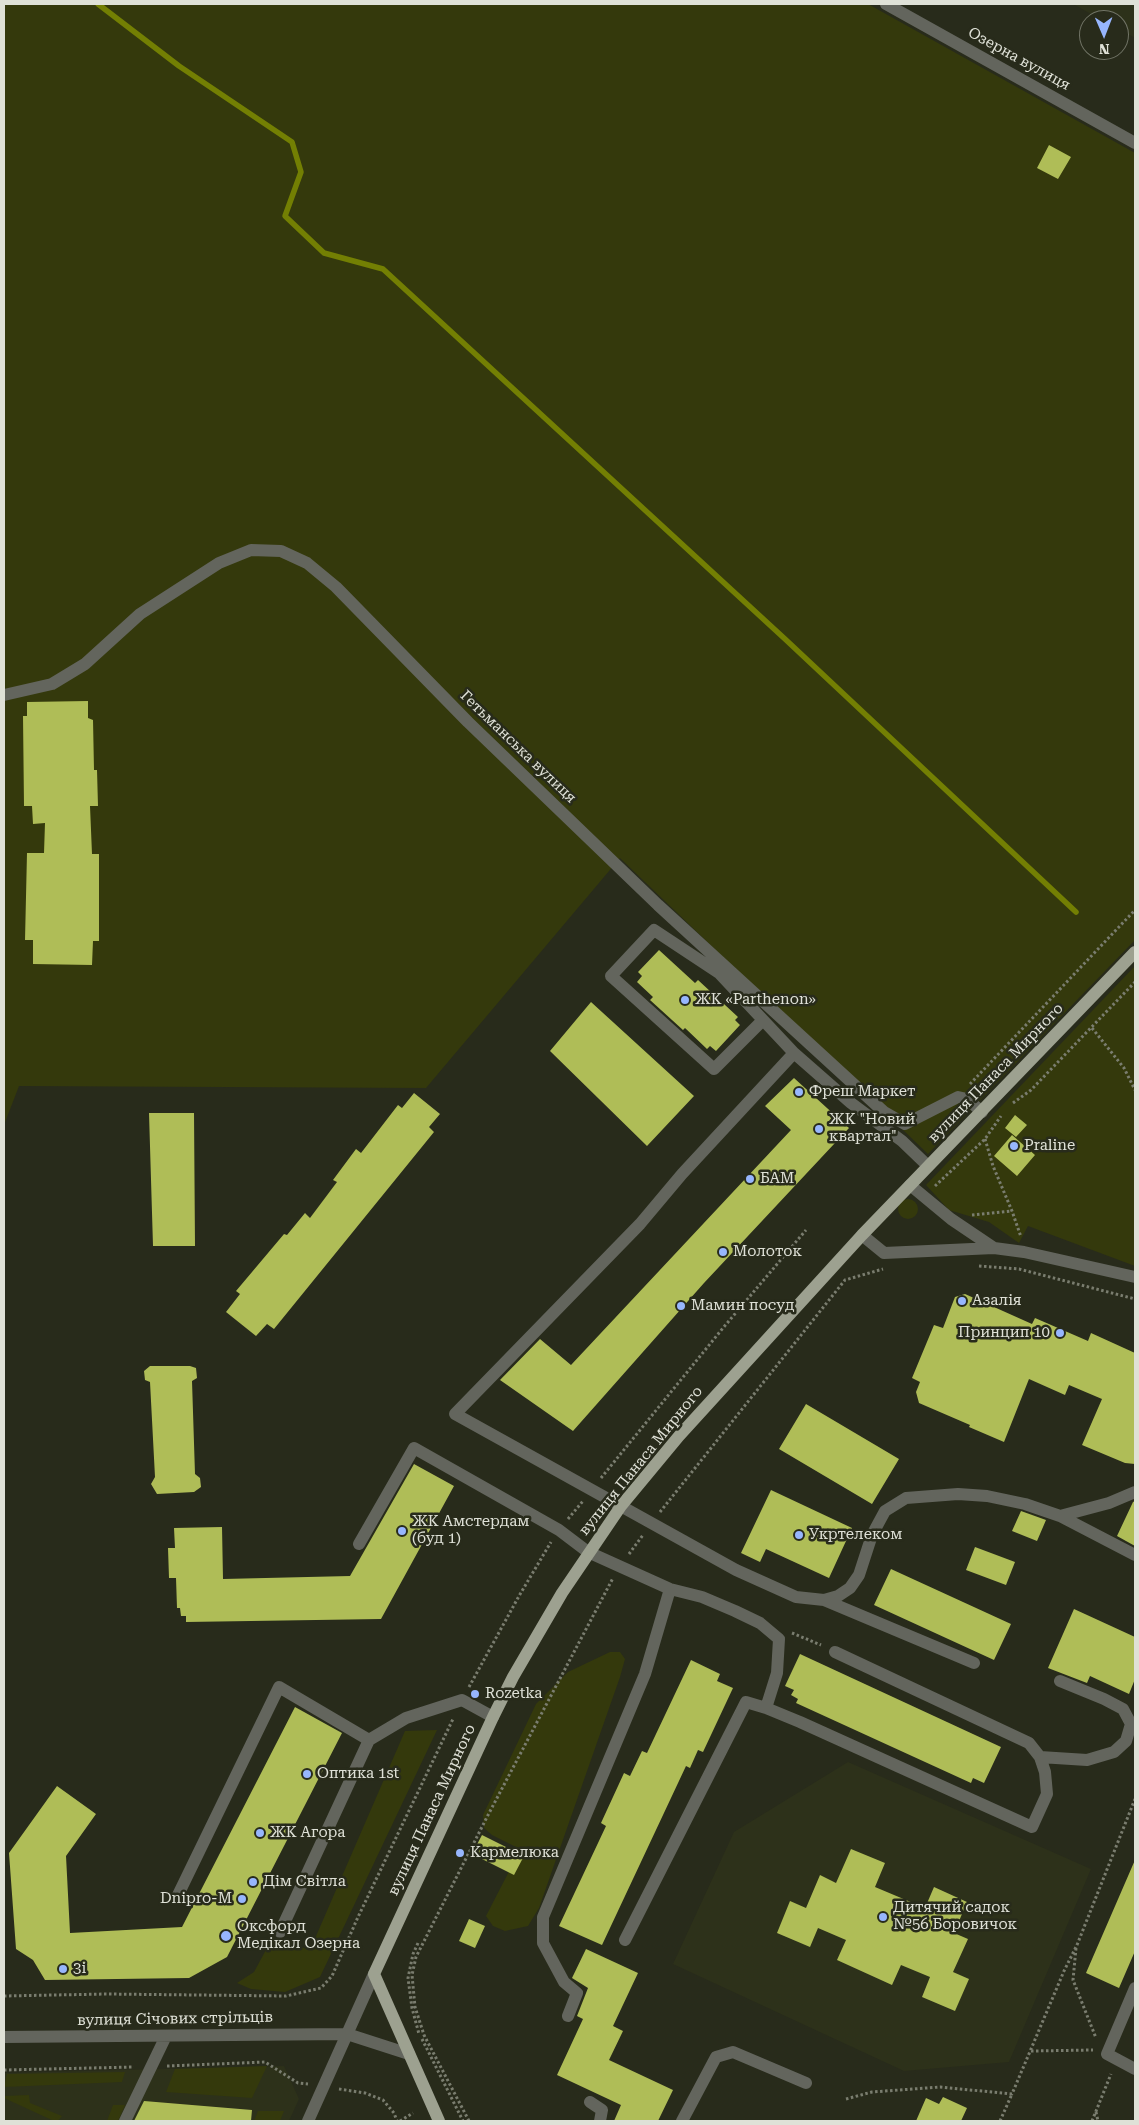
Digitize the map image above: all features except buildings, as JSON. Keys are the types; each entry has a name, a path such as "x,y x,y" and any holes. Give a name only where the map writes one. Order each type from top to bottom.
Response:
{"main road":[{"name":"вулиця Панаса Мирного","path":"374,1974 493,1717 538,1634 588,1552 621,1506 679,1436 862,1235 1135,952"},
{"path":"374,1974 439,2121"}],"street":[{"name":"Озерна вулиця","path":"886,4 1135,143"},
{"name":"Гетьманська вулиця","path":"4,695 52,684 85,664 140,614 219,562 251,550 281,551 307,563 336,587 468,722 644,891 884,1112 905,1124 958,1097"},
{"path":"763,1020 714,1070 611,976 654,930 719,973 794,1053 851,1103 902,1140 928,1166"},
{"path":"794,1053 682,1174 640,1224 455,1414 736,1570 796,1597 824,1600 974,1664"},
{"path":"958,1097 967,1099 982,1112"},
{"path":"910,1185 951,1219 994,1248"},
{"path":"862,1235 884,1253 994,1248 1135,1277"},
{"path":"360,1544 414,1448 558,1530 588,1552 670,1589 702,1597 760,1623 780,1639 777,1673 766,1708"},
{"path":"1060,1516 1109,1503 1135,1492"},
{"path":"824,1600 838,1596 850,1588 859,1575 872,1535 885,1511 906,1498 958,1494 987,1496 1025,1504 1060,1516 1135,1555"},
{"path":"568,2016 577,1993 564,1982 543,1944 543,1917 645,1674 670,1589"},
{"path":"625,1940 746,1702 800,1722 1032,1827 1047,1794 1040,1757 1030,1743 835,1652"},
{"path":"1040,1757 1087,1760 1114,1752 1126,1741 1131,1724 1124,1709 1104,1698 1060,1681"},
{"path":"177,1897 279,1687 369,1740"},
{"path":"280,1932 369,1740 406,1718 462,1700 493,1717"},
{"path":"308,2121 374,1974"},
{"path":"1135,1988 1108,2054 1135,2069"},
{"name":"вулиця Січових стрільців","path":"4,2037 347,2034 409,2054"},
{"path":"125,2121 166,2036"},
{"path":"682,2121 716,2057 724,2054 733,2052 806,2083"},
{"path":"590,2102 602,2110 600,2121"}],"path":[{"path":"958,1097 1135,910"},
{"path":"1007,1106 1031,1090 1135,982"},
{"path":"1092,1028 1124,1068 1135,1090"},
{"path":"940,1194 935,1186 985,1139 1002,1114"},
{"path":"985,1139 993,1166 1021,1236 1019,1269"},
{"path":"968,1216 1012,1211"},
{"path":"4,1996 106,1994 286,1996 322,1988 332,1976 358,1917 462,1700 519,1596 558,1530 723,1328 806,1230"},
{"path":"970,1265 1019,1269 1135,1299"},
{"path":"468,2121 424,2035 415,2007 412,1975 416,1957 491,1808 620,1567 651,1523 845,1280 889,1268"},
{"path":"787,1631 835,1652"},
{"path":"1000,2121 1077,1945 1135,1799"},
{"path":"418,1943 413,1954 408,1978 412,2008 420,2035 463,2121"},
{"path":"1077,1945 1073,1980 1108,2054 1096,2112 1092,2121"},
{"path":"1031,2051 1108,2054"},
{"path":"337,2088 365,2093 383,2100 399,2121 413,2113"},
{"path":"846,2099 872,2092 940,2088 1012,2094"},
{"path":"1096,2112 1098,2121"}],"shaded area":[{"path":"1073,4 1135,4 1135,38 1129,35 1129,10 1084,10"},
{"name":"Дитячий садок №56 Боровичок","path":"848,1762 1091,1869 1009,2062 904,2071 673,1964 734,1832"},
{"path":"284,2066 299,2099 289,2121 4,2121 4,2073"}],"green space":[{"path":"4,4 868,4 1135,153 1135,940 928,1154 620,858 426,1088 19,1086 4,1125"},
{"path":"1135,966 1135,1266 1028,1226 1019,1243 989,1222 949,1210 926,1185"},
{"path":"908,1199 915,1202 918,1209 915,1216 908,1219 901,1216 898,1209 901,1202"},
{"path":"610,1652 620,1652 625,1659 539,1908 528,1926 505,1931 493,1926 486,1916 518,1854 516,1847 492,1835 484,1828 483,1815 536,1704 568,1672"},
{"path":"437,1730 320,1977 285,1992 251,1989 237,1983 254,1972 273,1937 310,1950 405,1731"},
{"path":"267,2066 252,2098 166,2092 175,2069"},
{"path":"125,2072 122,2082 4,2087 7,2074"},
{"path":"29,2095 30,2103 62,2116 58,2121 54,2121 4,2098 4,2096"},
{"path":"113,2105 125,2105 118,2121 107,2121"},
{"path":"258,2111 284,2111 280,2121 254,2121"}],"waterway":[{"path":"98,4 179,66 292,142 301,172 285,216 324,253 383,269 785,639 1076,912"}],"place":[{"name":"ЖК «Parthenon»","path":"685,1000"},
{"name":"Фреш Маркет","path":"799,1092"},
{"name":"ЖК \"Новий квартал\"","path":"819,1129"},
{"name":"Praline","path":"1014,1146"},
{"name":"БАМ","path":"750,1179"},
{"name":"Молоток","path":"723,1252"},
{"name":"Азалія","path":"962,1301"},
{"name":"Мамин посуд","path":"681,1306"},
{"name":"Принцип 10","path":"1060,1333"},
{"name":"ЖК Амстердам (буд 1)","path":"402,1531"},
{"name":"Укртелеком","path":"799,1535"},
{"name":"Rozetka","path":"475,1694"},
{"name":"Оптика 1st","path":"307,1774"},
{"name":"ЖК Агора","path":"260,1833"},
{"name":"Кармелюка","path":"460,1853"},
{"name":"Дім Світла","path":"253,1882"},
{"name":"Dnipro-M","path":"242,1899"},
{"name":"Дитячий садок №56 Боровичок","path":"883,1917"},
{"name":"Оксфорд Медікал Озерна","path":"226,1936"},
{"name":"3і","path":"63,1969"}]}
